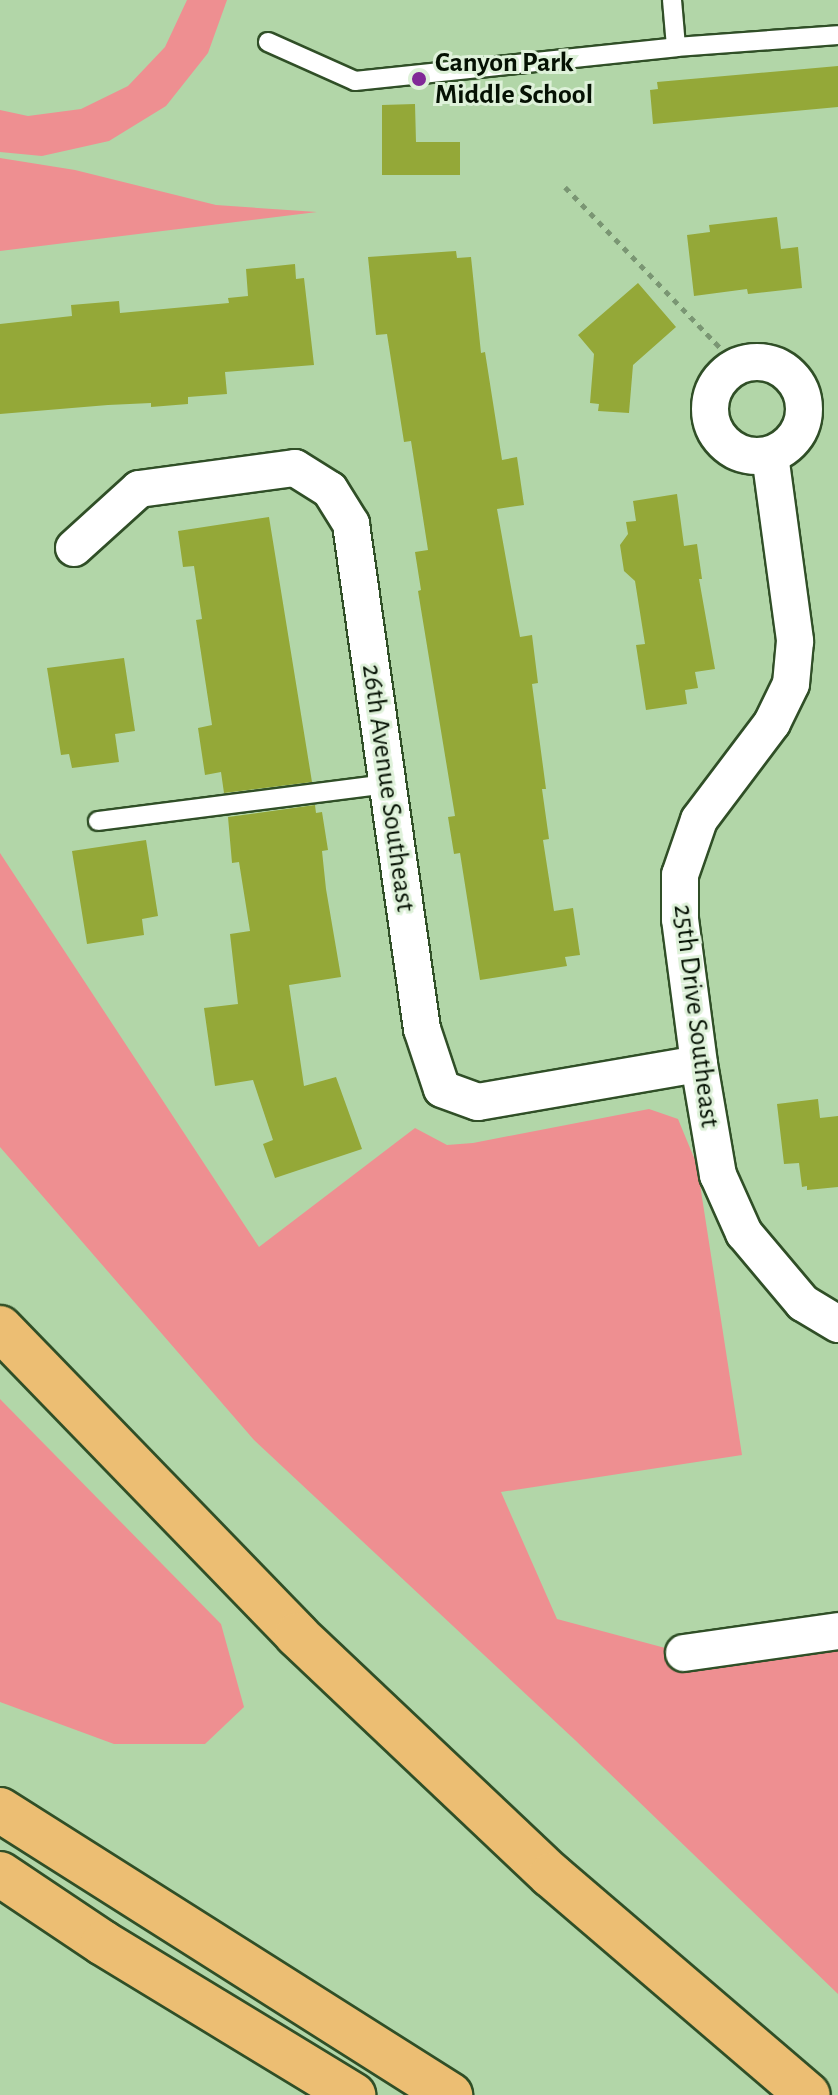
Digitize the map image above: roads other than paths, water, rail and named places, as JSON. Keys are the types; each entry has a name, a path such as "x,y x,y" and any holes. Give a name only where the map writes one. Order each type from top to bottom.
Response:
{"highway":[{"path":"0,1328 297,1635 551,1875 808,2095"},
{"path":"0,1810 450,2095"},
{"path":"0,1874 103,1943 353,2095"}],"street":[{"path":"768,363 794,380 802,393 802,424 795,437 770,455 739,453 716,433 710,402 725,375 738,366 768,363"},
{"name":"25th Drive Southeast","path":"770,455 795,641 791,684 772,723 699,820 680,875 680,919 699,1064 718,1175 744,1233 803,1303 838,1324"},
{"name":"26th Avenue Southeast","path":"74,548 139,489 295,468 330,490 351,524 422,1029 442,1089 478,1102 699,1064"},
{"path":"684,1653 838,1631"}],"lane":[{"path":"672,0 676,47"},
{"path":"268,42 355,81 676,47 838,35"},
{"path":"98,821 388,784"}],"place":[{"name":"Canyon Park Middle School","path":"419,79"}]}
